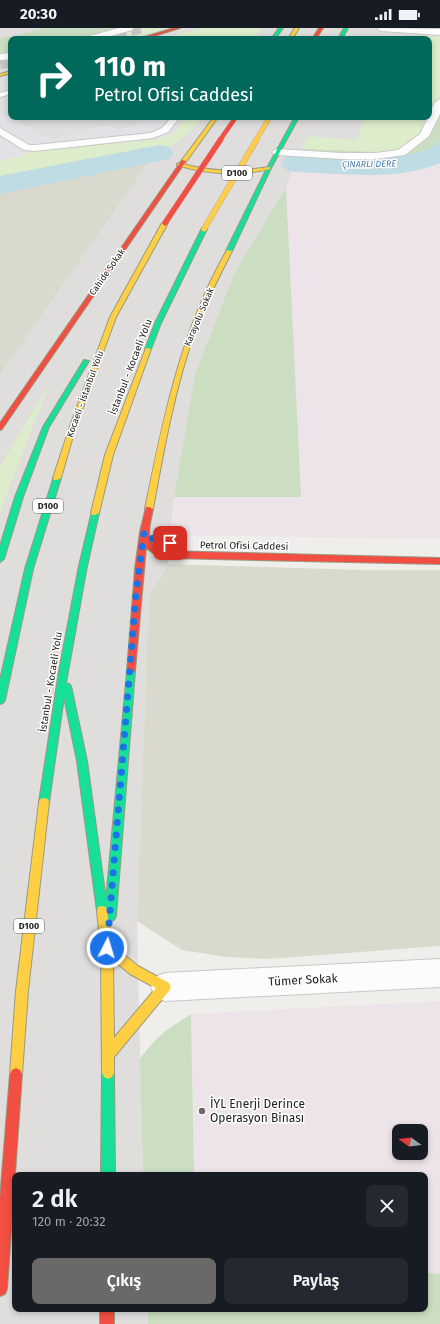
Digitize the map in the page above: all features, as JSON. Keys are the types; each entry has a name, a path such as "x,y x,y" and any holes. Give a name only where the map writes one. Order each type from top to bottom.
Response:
{"main road":[{"path":"150,36 178,28"},
{"name":"Cahide Sokak","path":"0,428 176,173 186,161 206,120"},
{"name":"Cahide Sokak","path":"56,331 186,161 214,120"},
{"name":"Kocaeli - İstanbul Yolu","path":"0,700 29,569 72,429 113,317 165,223 234,120"},
{"name":"İstanbul - Kocaeli Yolu","path":"0,1290 22,991 39,839 63,671 83,566 109,455 158,323 204,229 268,120"},
{"name":"Karayolu Sokak","path":"107,948 136,594 144,532 172,394 189,339 203,304 273,160 295,120"},
{"path":"186,161 215,160"},
{"path":"237,161 252,162 273,160"},
{"path":"246,172 273,160"},
{"path":"186,161 230,172 246,172 264,178"},
{"path":"0,559 19,497 46,427 113,317"},
{"path":"144,532 157,541"},
{"name":"Petrol Ofisi Caddesi","path":"144,532 144,541 147,546 153,551 169,555 440,561"},
{"path":"154,563 169,555"},
{"path":"136,594 147,574"},
{"path":"63,671 82,761 107,948 109,1054 108,1172"},
{"path":"107,948 120,961 138,973 165,987 109,1054"},
{"path":"107,1312 107,1324"}],"street":[{"path":"100,36 129,28"},
{"path":"381,28 440,32"},
{"path":"273,160 376,156 401,153 424,136 428,131 440,102"},
{"name":"Tümer Sokak","path":"165,987 440,973"}],"lane":[{"path":"0,131 28,148 35,148 153,135 165,130 173,120"}],"shaded area":[{"path":"0,28 440,28 440,153 384,166 174,497 168,564 149,595 137,921 143,1172 12,1172 12,1312 147,1312 148,1324 0,1324"},
{"path":"0,112 8,116 8,120 15,120 54,140 106,125 117,130 141,123 136,120 184,120 177,130 171,135 160,138 34,150 23,155 0,161"},
{"path":"436,155 440,159 440,539 170,535 174,497 195,374 235,272 286,188 295,163 384,166 407,164"},
{"path":"152,157 22,343 0,374 0,187"},
{"path":"168,564 362,570 440,570 440,946 267,959 227,957 182,950 137,921 149,595"},
{"path":"440,1001 440,1274 428,1272 428,1172 194,1172 191,1014"}],"green space":[{"path":"45,28 129,28 100,36 16,36"},
{"path":"129,28 167,28 139,36 100,36"},
{"path":"201,28 262,28 256,36 173,36"},
{"path":"424,35 440,36 440,102 432,120 432,36"},
{"path":"8,36 8,56 0,57 0,37"},
{"path":"440,102 440,159 436,155 407,164 295,163 302,149 401,153 424,136"},
{"path":"184,120 200,120 193,129 183,138 159,153 0,184 0,161 23,155 34,150 147,140 165,136 178,127"},
{"path":"365,120 432,120 427,131 401,153 302,149 309,136 357,140"},
{"path":"286,188 301,497 174,497 195,374 235,272"},
{"path":"49,384 0,512 0,467"},
{"path":"191,1014 194,1172 143,1172 140,1059 151,1044"},
{"path":"428,1272 440,1274 440,1324 148,1324 147,1312 428,1312"}],"water":[{"path":"440,140 440,159 436,155 402,164 367,166 295,163 297,159 352,163 392,161 410,157 426,150"}],"waterway":[{"path":"0,185 159,153"},
{"name":"ÇINARLI DERE","path":"295,163 369,166 389,165 407,163 440,153"}],"tunnel":[{"path":"113,36 142,28"},
{"path":"0,64 8,63"}],"traffic: fast":[{"path":"275,36 281,28"},
{"path":"342,36 346,28"},
{"path":"229,251 269,168 295,120"},
{"path":"148,349 158,323 204,229"},
{"path":"0,559 19,497 46,427 86,361"},
{"path":"0,700 29,569 57,478"},
{"path":"44,802 63,671 83,566 95,513"},
{"path":"110,916 131,671"},
{"path":"66,686 82,761 102,911"},
{"path":"108,1073 108,1172"}],"traffic: slow":[{"path":"292,36 297,28"},
{"path":"0,75 8,73"},
{"path":"184,161 214,120"},
{"path":"204,229 268,120"},
{"path":"179,164 201,170 224,172 269,168"},
{"path":"57,478 72,429 113,317 165,223"},
{"path":"149,509 166,424 182,361 193,328 229,251"},
{"path":"95,513 109,455 148,349"},
{"path":"16,1074 22,991 44,802"},
{"path":"102,911 107,948 108,1073"},
{"path":"107,948 134,970 165,987 109,1053"}],"traffic: jam":[{"path":"150,36 178,28"},
{"path":"316,36 321,28"},
{"path":"165,223 234,120"},
{"path":"0,428 184,161"},
{"path":"131,671 140,569 149,509"},
{"path":"144,532 145,538 152,549 159,553 169,555 440,561"},
{"path":"0,1289 16,1074"},
{"path":"107,1312 107,1324"}],"place":[{"name":"İYL Enerji Derince Operasyon Binası","path":"202,1111"}],"route":[{"path":"107,948 136,594 144,532 153,539 170,543"}]}
